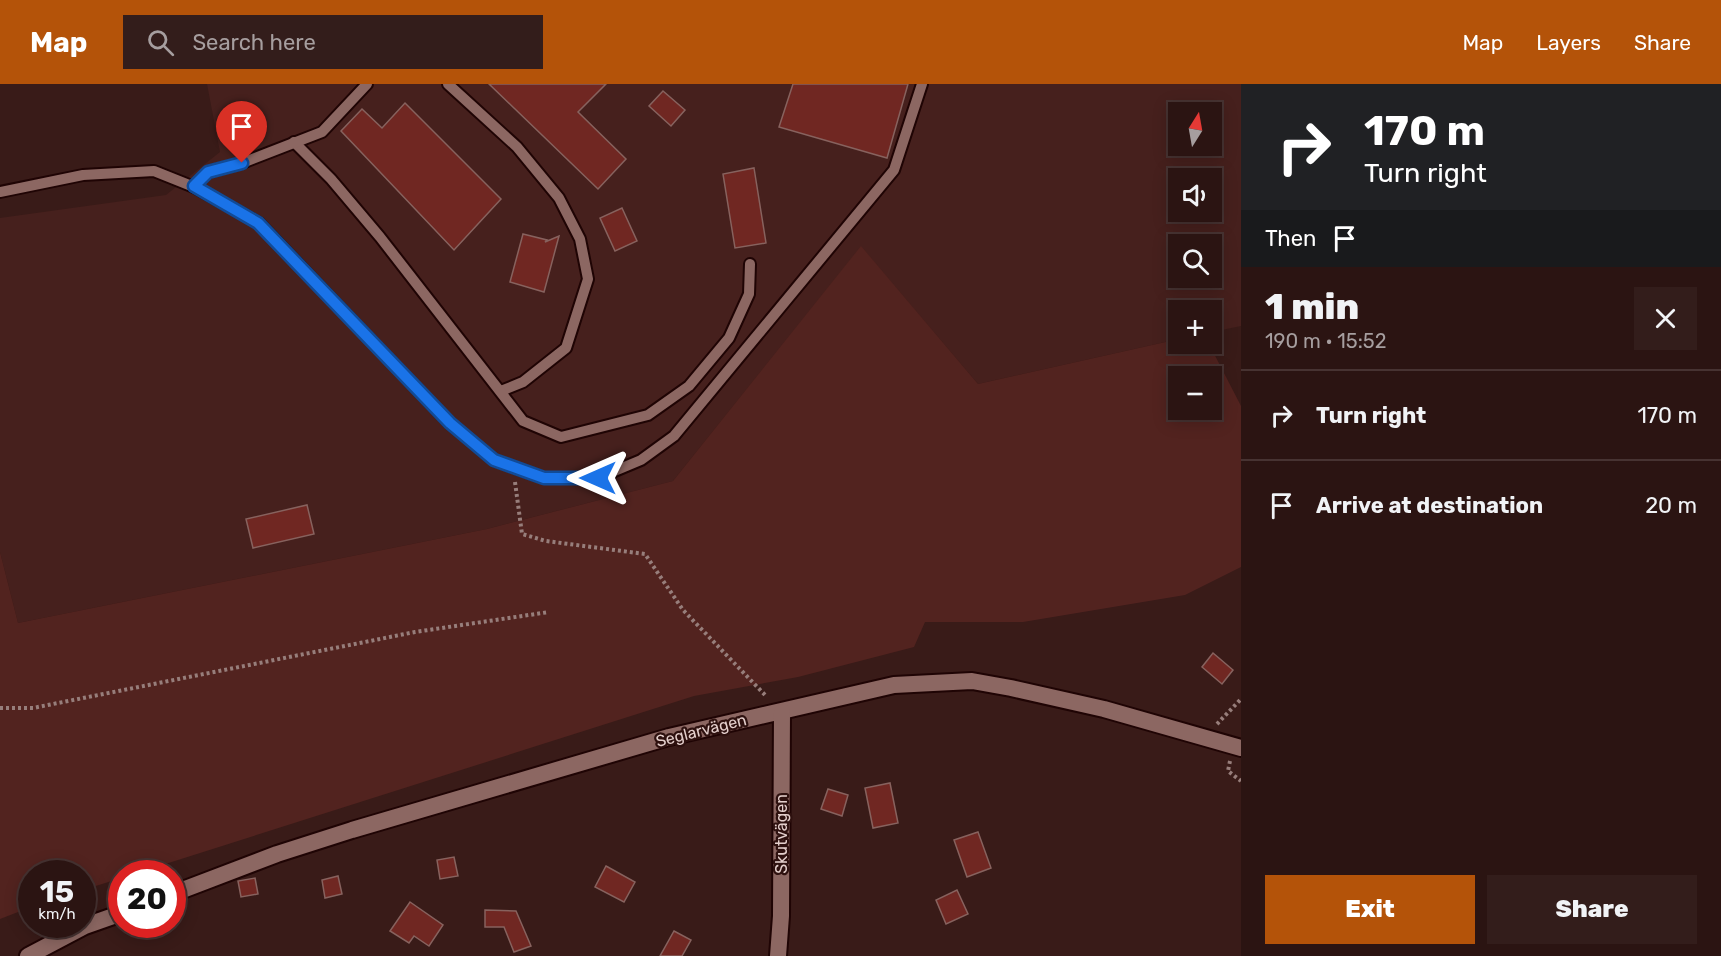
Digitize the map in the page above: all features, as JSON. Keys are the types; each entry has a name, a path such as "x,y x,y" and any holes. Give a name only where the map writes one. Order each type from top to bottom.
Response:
{"street":[{"name":"Seglarvägen","path":"186,889 278,854 352,830 669,737 894,686 972,681 1104,709 1214,738 1241,748"},
{"name":"Skutvägen","path":"778,956 781,916 782,711"},
{"path":"28,956 85,926 108,918"}],"lane":[{"path":"194,186 208,172 242,163 322,132 368,84"},
{"path":"448,84 517,147 559,198 580,239 588,279 566,348 523,382 501,391"},
{"path":"0,192 83,174 154,171 194,186 258,223 450,423 494,460 544,478 598,478 641,460 674,436 894,170 922,84"},
{"path":"294,142 331,179 380,237 523,421 561,437 648,415 689,386 729,338 749,294 750,264"}],"path":[{"path":"513,467 522,534 546,541 645,554 683,610 782,711"},
{"path":"0,708 33,708 415,632 549,612"},
{"path":"1214,738 1217,723 1241,699"}],"shaded area":[{"path":"207,84 1241,84 1241,326 1222,330 1222,300 1168,300 1168,341 978,384 861,247 673,481 487,529 18,623 0,552 0,218 166,195 220,152"},
{"path":"861,246 978,384 1168,341 1168,354 1214,354 1220,366 1168,366 1168,420 1222,420 1222,369 1241,406 1241,567 1185,595 1023,622 925,622 914,647 798,677 694,696 178,860 108,860 108,882 96,886 96,860 18,860 18,912 0,919 0,552 18,623 487,529 673,481"}],"building":[{"path":"489,84 606,84 578,112 626,159 598,189"},
{"path":"793,84 908,84 887,158 779,127"},
{"path":"663,91 685,110 671,126 649,106"},
{"path":"405,103 501,199 454,250 341,131 362,109 382,128"},
{"path":"754,168 766,243 735,248 723,174"},
{"path":"622,208 637,241 615,251 600,218"},
{"path":"523,234 547,240 545,242 559,236 544,292 510,282"},
{"path":"307,505 314,534 253,548 246,519"},
{"path":"1213,653 1233,670 1222,684 1202,667"},
{"path":"890,783 898,823 873,828 865,788"},
{"path":"828,789 848,795 842,816 821,809"},
{"path":"978,832 991,868 967,877 954,840"},
{"path":"454,857 458,876 440,879 437,860"},
{"path":"606,866 635,882 624,902 595,887"},
{"path":"338,876 342,894 325,898 322,880"},
{"path":"255,878 258,894 241,897 238,881"},
{"path":"957,890 968,914 946,924 936,900"},
{"path":"410,902 443,925 429,946 414,936 409,943 390,931"},
{"path":"485,910 516,911 531,946 514,952 504,927 485,927"},
{"path":"674,931 691,940 682,956 660,956"}],"route":[{"path":"242,163 208,172 194,186 258,223 450,423 494,460 544,478 598,478"}]}
